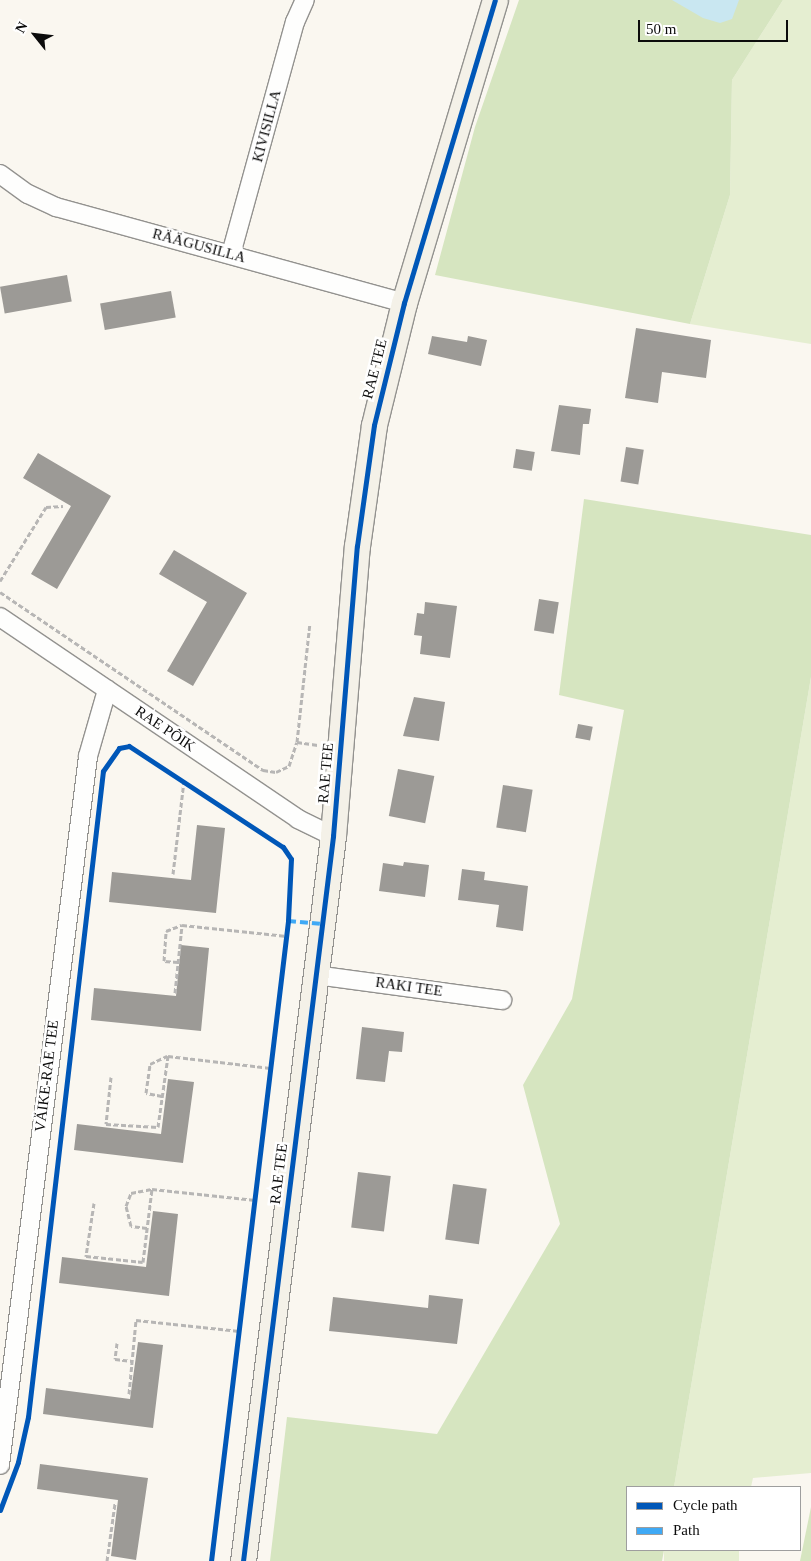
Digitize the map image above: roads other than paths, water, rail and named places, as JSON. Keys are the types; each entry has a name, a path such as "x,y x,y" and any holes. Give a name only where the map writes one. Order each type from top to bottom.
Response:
{"street":[{"name":"KIVISILLA","path":"231,254 295,22 305,0"},
{"name":"RAE TEE","path":"244,1561 334,836 357,546 373,434 404,303 496,0"},
{"name":"RÄÄGUSILLA","path":"0,174 28,194 56,207 404,303"},
{"name":"RAE PÕIK","path":"0,617 298,820 334,836"},
{"name":"VÄIKE-RAE TEE","path":"0,1465 88,756 106,690"},
{"name":"RAKI TEE","path":"316,975 502,1000"}],"water":[{"path":"672,0 739,0 732,19 720,23 703,18"}]}
